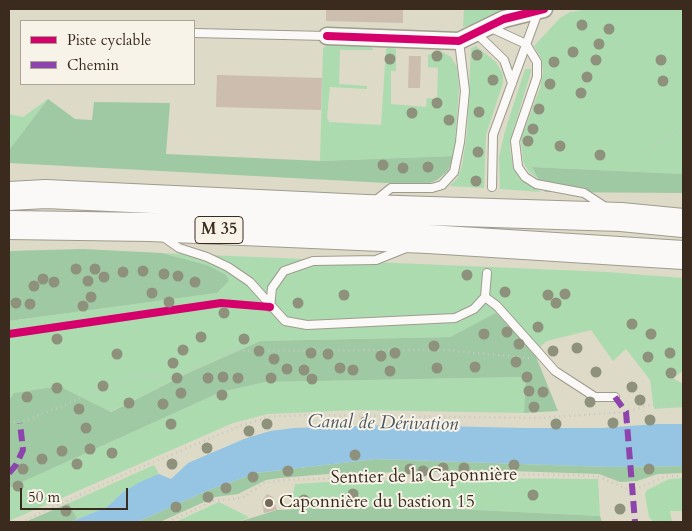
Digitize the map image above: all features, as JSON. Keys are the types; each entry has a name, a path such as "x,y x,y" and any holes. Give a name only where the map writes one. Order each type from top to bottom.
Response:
{"highway":[{"path":"9,177 46,194"},
{"name":"M 35","path":"9,196 46,194 366,209 621,217 683,223"},
{"name":"M 35","path":"9,225 150,227 428,239 683,256"}],"street":[{"path":"327,36 459,41 504,19 540,10"}],"lane":[{"path":"492,186 494,135 540,10"},
{"path":"482,30 526,44 537,62 537,76 515,141 518,167 525,177 536,184 584,193 621,217"},
{"path":"482,30 504,60 512,84"},
{"path":"195,33 327,36"},
{"path":"366,209 391,188 432,188 442,185 454,172 460,142 465,91 459,41"},
{"path":"150,227 179,248 208,257 228,267 250,282 285,321 307,325 455,318 474,309 485,297 487,273"},
{"path":"270,306 272,288 284,271 313,261 376,260 428,239"},
{"path":"485,297 497,306 556,371 595,397 614,397"}],"path":[{"path":"654,145 683,128"},
{"path":"9,421 20,424 137,374 174,377 228,352 446,350 547,361"},
{"path":"21,522 132,471 266,417 305,415 560,417 626,412 650,405 683,403"}],"green space":[{"path":"464,9 507,9 476,25 463,27"},
{"path":"590,9 683,9 683,174 532,167 538,179 529,172 523,162 521,138 540,88 543,72 541,58 534,46 560,18 570,12"},
{"path":"326,45 370,46 374,50 340,50 339,84 367,86 367,89 330,87 327,117 329,122 381,125 386,49 388,47 396,49 396,71 391,71 391,104 426,107 427,98 437,99 438,68 428,67 428,55 439,50 451,57 457,67 459,88 454,156 320,161 323,49"},
{"path":"476,46 496,62 503,74 503,83 486,135 484,188 449,186 457,179 462,166 467,132 471,48"},
{"path":"525,69 531,69 531,72 512,134 510,149 513,166 520,178 541,192 500,189 499,157 505,131"},
{"path":"48,99 9,150 9,114 23,117"},
{"path":"48,99 75,119 92,120 94,102 170,103 166,154 322,161 454,156 448,171 437,180 425,185 9,163 9,150"},
{"path":"532,167 683,174 683,193 545,192"},
{"path":"83,249 162,253 207,265 226,275 229,281 217,293 9,321 9,251"},
{"path":"162,253 607,272 683,278 683,371 673,378 683,384 683,407 654,409 650,380 626,349 613,361 591,330 547,341 534,352 471,328 450,337 260,341 186,374 110,412 59,386 15,393 9,400 9,321 217,293 229,281 207,265"},
{"path":"496,313 534,352 558,411 524,413 526,377 266,382 221,392 9,488 9,400 14,393 59,386 111,412 186,374 260,341 450,337"},
{"path":"527,377 524,413 356,410 268,414 233,423 9,521 9,488 221,392 266,382"},
{"path":"376,459 610,467 683,466 683,473 658,474 637,481 620,482 599,474 510,471 340,473 280,478 266,480 238,494 215,497 160,522 137,522 209,490 256,473"},
{"path":"154,465 159,474 123,492 107,507 77,519 69,503"},
{"path":"453,478 598,479 600,516 394,506 290,510 295,484 376,479 403,484"},
{"path":"683,478 683,511 670,511 672,522 653,522 649,517 645,494 647,490 669,479"},
{"path":"219,502 249,517 238,522 175,522"},
{"path":"69,503 77,519 70,522 25,522"},
{"path":"394,506 600,516 602,522 238,522 277,510"}],"water":[{"path":"683,424 683,466 610,467 376,459 256,473 209,490 137,522 70,522 107,507 123,492 140,482 159,474 171,479 188,463 244,439 270,431 294,428 394,425 602,428"}],"building":[{"path":"326,9 403,9 403,23 326,21"},
{"path":"409,56 421,56 420,88 408,88"},
{"path":"217,75 322,78 321,110 216,107"},
{"name":"Caponnière du bastion 15","path":"267,494 273,497 277,510 264,513 262,501"}],"marked path":[{"path":"615,397 626,412 635,522"},
{"path":"9,473 16,465 23,450 20,423"}],"cycle path":[{"path":"327,36 459,41 504,19 544,9"},
{"path":"9,334 221,303 270,307"}],"place":[{"name":"Caponnière du bastion 15","path":"269,503"}],"water label":[{"name":"Canal de Dérivation","path":"383,424"}]}
